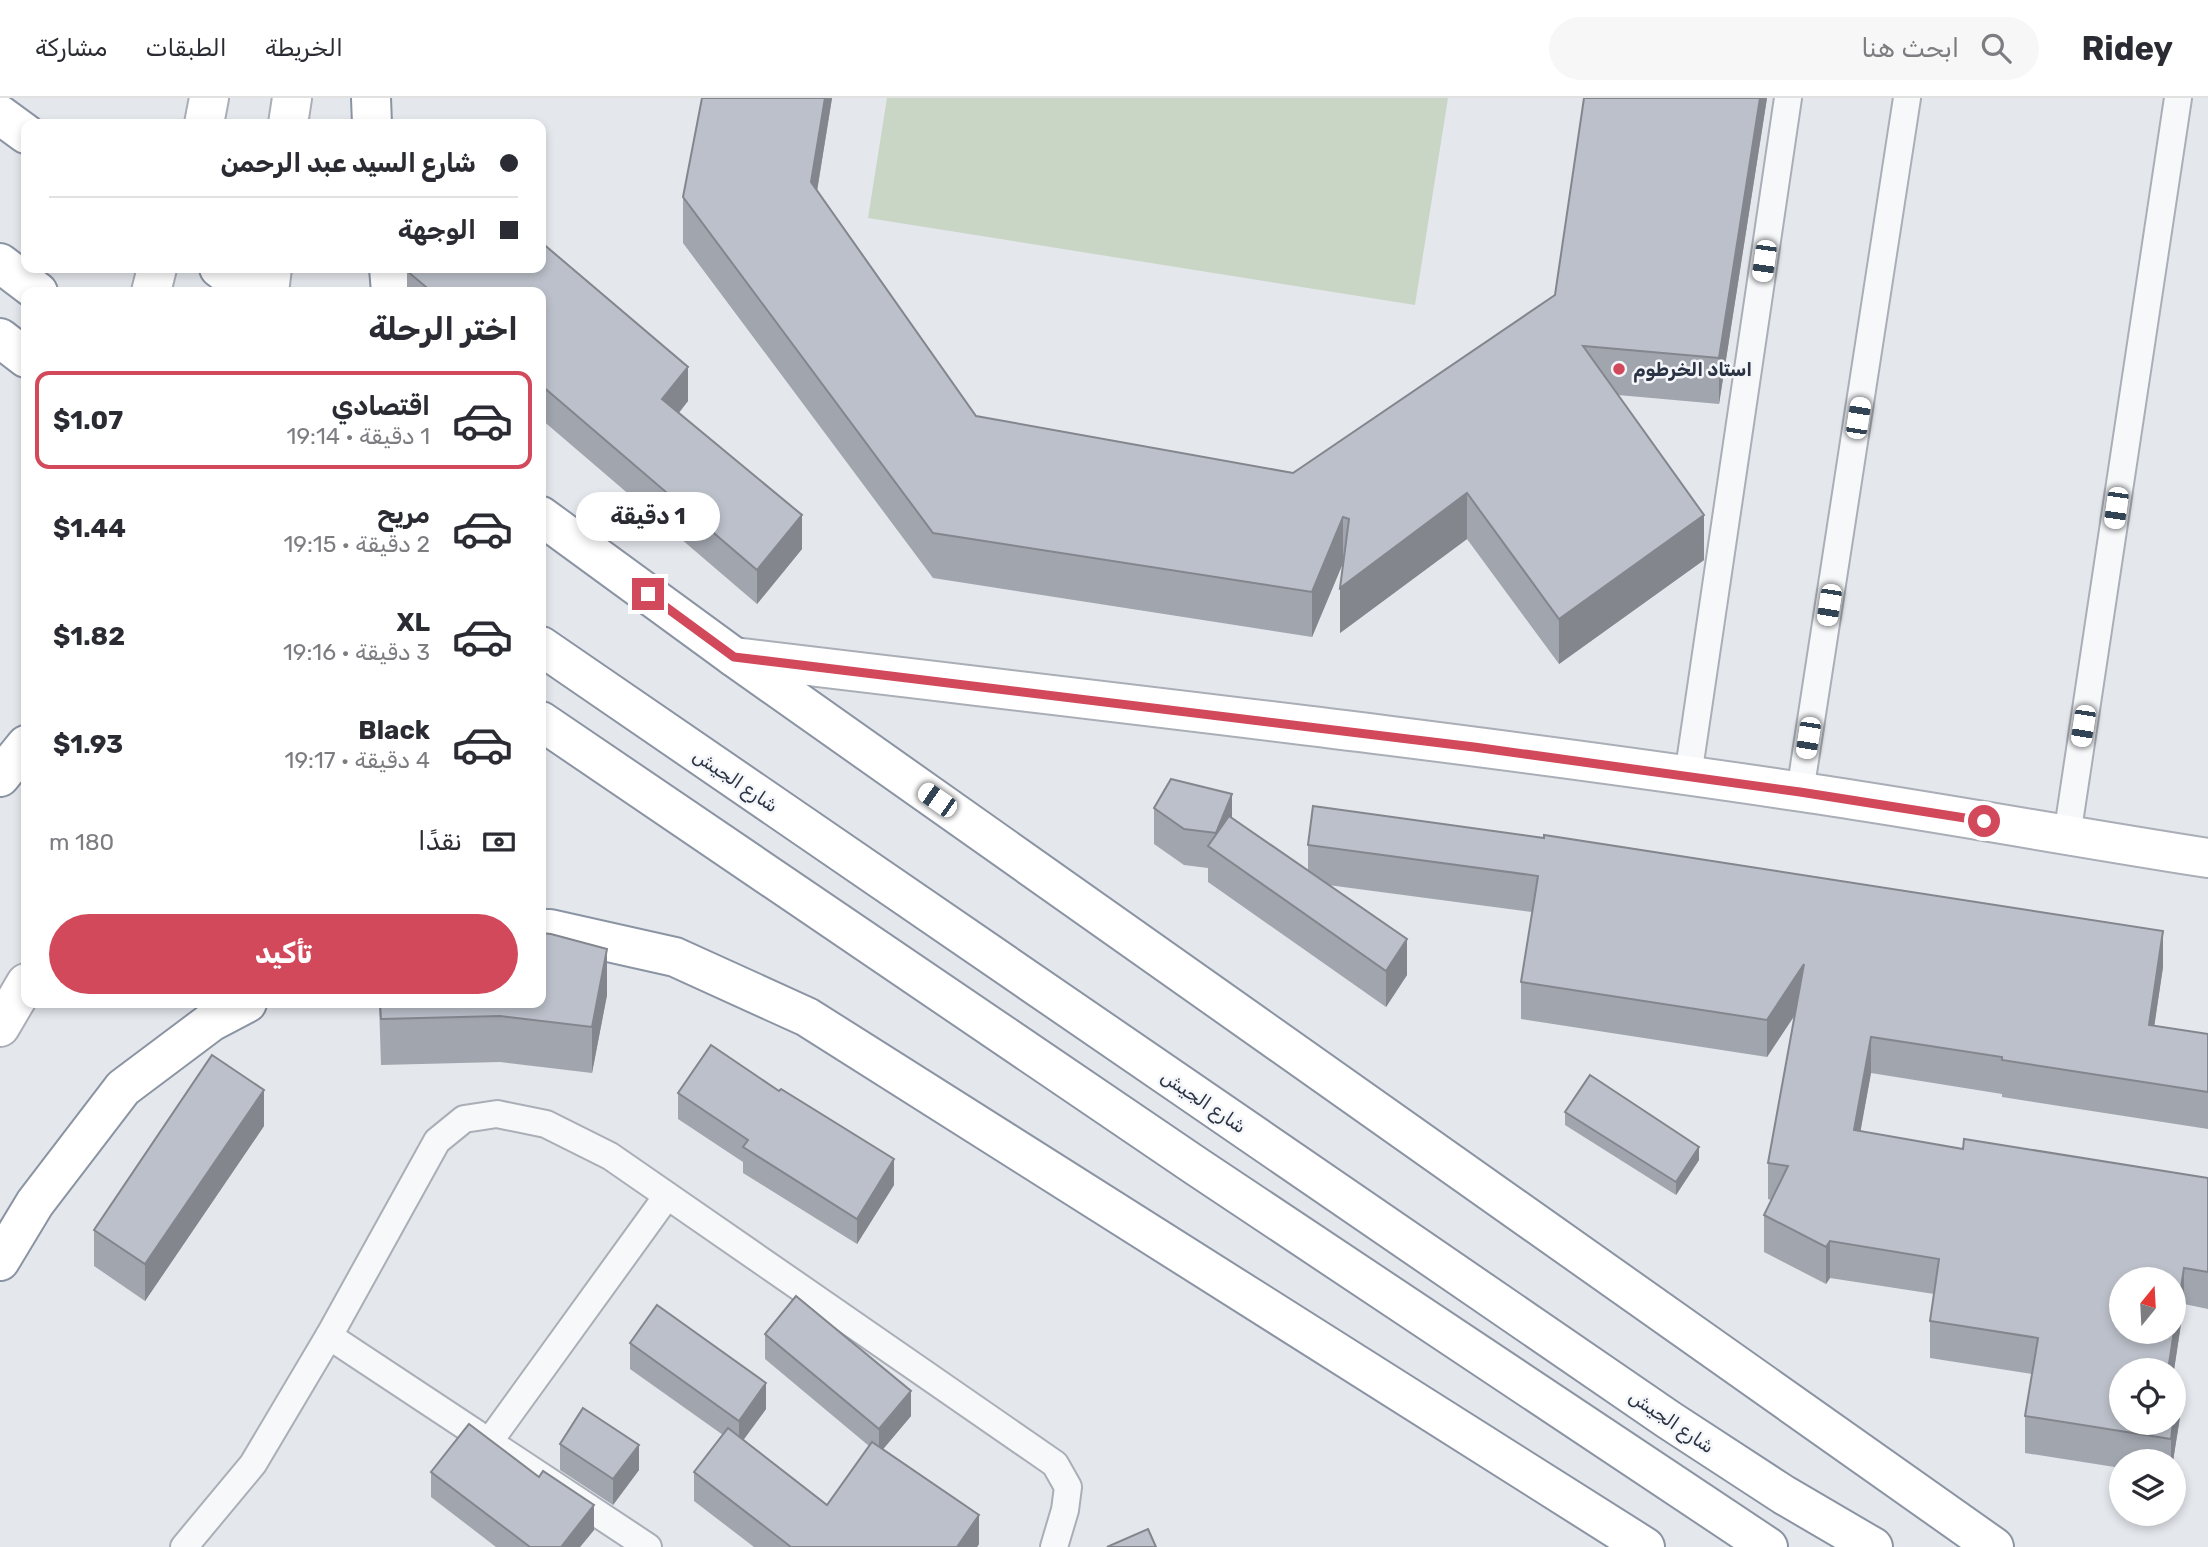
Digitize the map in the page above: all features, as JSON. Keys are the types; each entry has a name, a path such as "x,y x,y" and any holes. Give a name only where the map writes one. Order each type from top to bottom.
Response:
{"main road":[{"path":"205,119 209,98"},
{"path":"289,119 292,98"},
{"path":"371,98 372,119"},
{"path":"0,115 21,130"},
{"path":"0,263 31,287"},
{"path":"226,273 244,287"},
{"path":"0,338 21,354"},
{"path":"546,520 734,657 1994,1547"},
{"name":"شارع الجيش","path":"546,649 1669,1420 1784,1495 1873,1547"},
{"path":"734,657 1434,742 1688,776 1930,811 2208,858"},
{"path":"546,724 1184,1158 1768,1547"},
{"path":"0,777 21,750"},
{"path":"0,800 21,761"},
{"path":"546,929 675,957 807,1017 1646,1547"},
{"path":"0,1027 21,991"},
{"path":"0,1261 35,1203 123,1088 211,1022 238,1008"}],"lane":[{"path":"1688,776 1788,98"},
{"path":"1800,792 1907,98"},
{"path":"2067,836 2178,98"},
{"path":"184,1547 253,1464 329,1336 437,1141 464,1119 497,1114 546,1124 610,1156 1055,1464 1068,1487 1065,1510 1054,1547"},
{"path":"489,1442 667,1196"},
{"path":"329,1336 648,1547"}],"green space":[{"path":"887,98 1448,98 1415,305 868,218"}],"building":[{"name":"استاد الخرطوم","path":"702,98 825,98 811,182 976,416 1293,473 1555,295 1584,98 1760,98 1719,358 1583,346 1704,515 1559,619 1467,493 1340,588 1349,519 1343,517 1312,592 933,533 683,197"},
{"path":"546,246 688,367 662,399 802,515 757,570 546,389 546,287 426,287 409,273 546,273"},
{"path":"1171,779 1232,794 1216,833 1184,829 1154,808"},
{"path":"1313,806 1544,838 1544,835 2163,931 2149,1025 2208,1034 2208,1092 1871,1037 1854,1130 1963,1149 1964,1139 2208,1178 2208,1272 2186,1267 2109,1267 2109,1344 2172,1344 2170,1358 2109,1358 2109,1429 2025,1416 2038,1338 1930,1321 1939,1259 1830,1241 1826,1247 1764,1215 1788,1166 1768,1163 1804,964 1767,1020 1521,982 1538,876 1308,845"},
{"path":"1229,816 1407,939 1386,971 1208,846"},
{"path":"546,934 607,949 592,1027 500,1016 381,1019 380,1008 546,1008"},
{"path":"711,1045 779,1091 781,1089 894,1159 857,1219 743,1147 748,1140 678,1093"},
{"path":"212,1055 264,1090 145,1264 94,1230"},
{"path":"1590,1075 1699,1147 1676,1182 1565,1112"},
{"path":"796,1296 911,1391 879,1429 765,1334"},
{"path":"657,1305 766,1383 739,1421 630,1343"},
{"path":"583,1408 639,1445 613,1479 560,1444"},
{"path":"469,1424 539,1477 543,1471 594,1505 561,1547 530,1547 431,1472"},
{"path":"728,1428 827,1505 872,1442 979,1515 957,1547 791,1547 694,1472"},
{"path":"2146,1435 2172,1435 2171,1439"},
{"path":"1148,1529 1156,1547 1107,1547"}],"place":[{"name":"استاد الخرطوم","path":"1619,369"}],"route":[{"path":"648,594 734,657 1474,747 1800,792 1984,821"}]}
